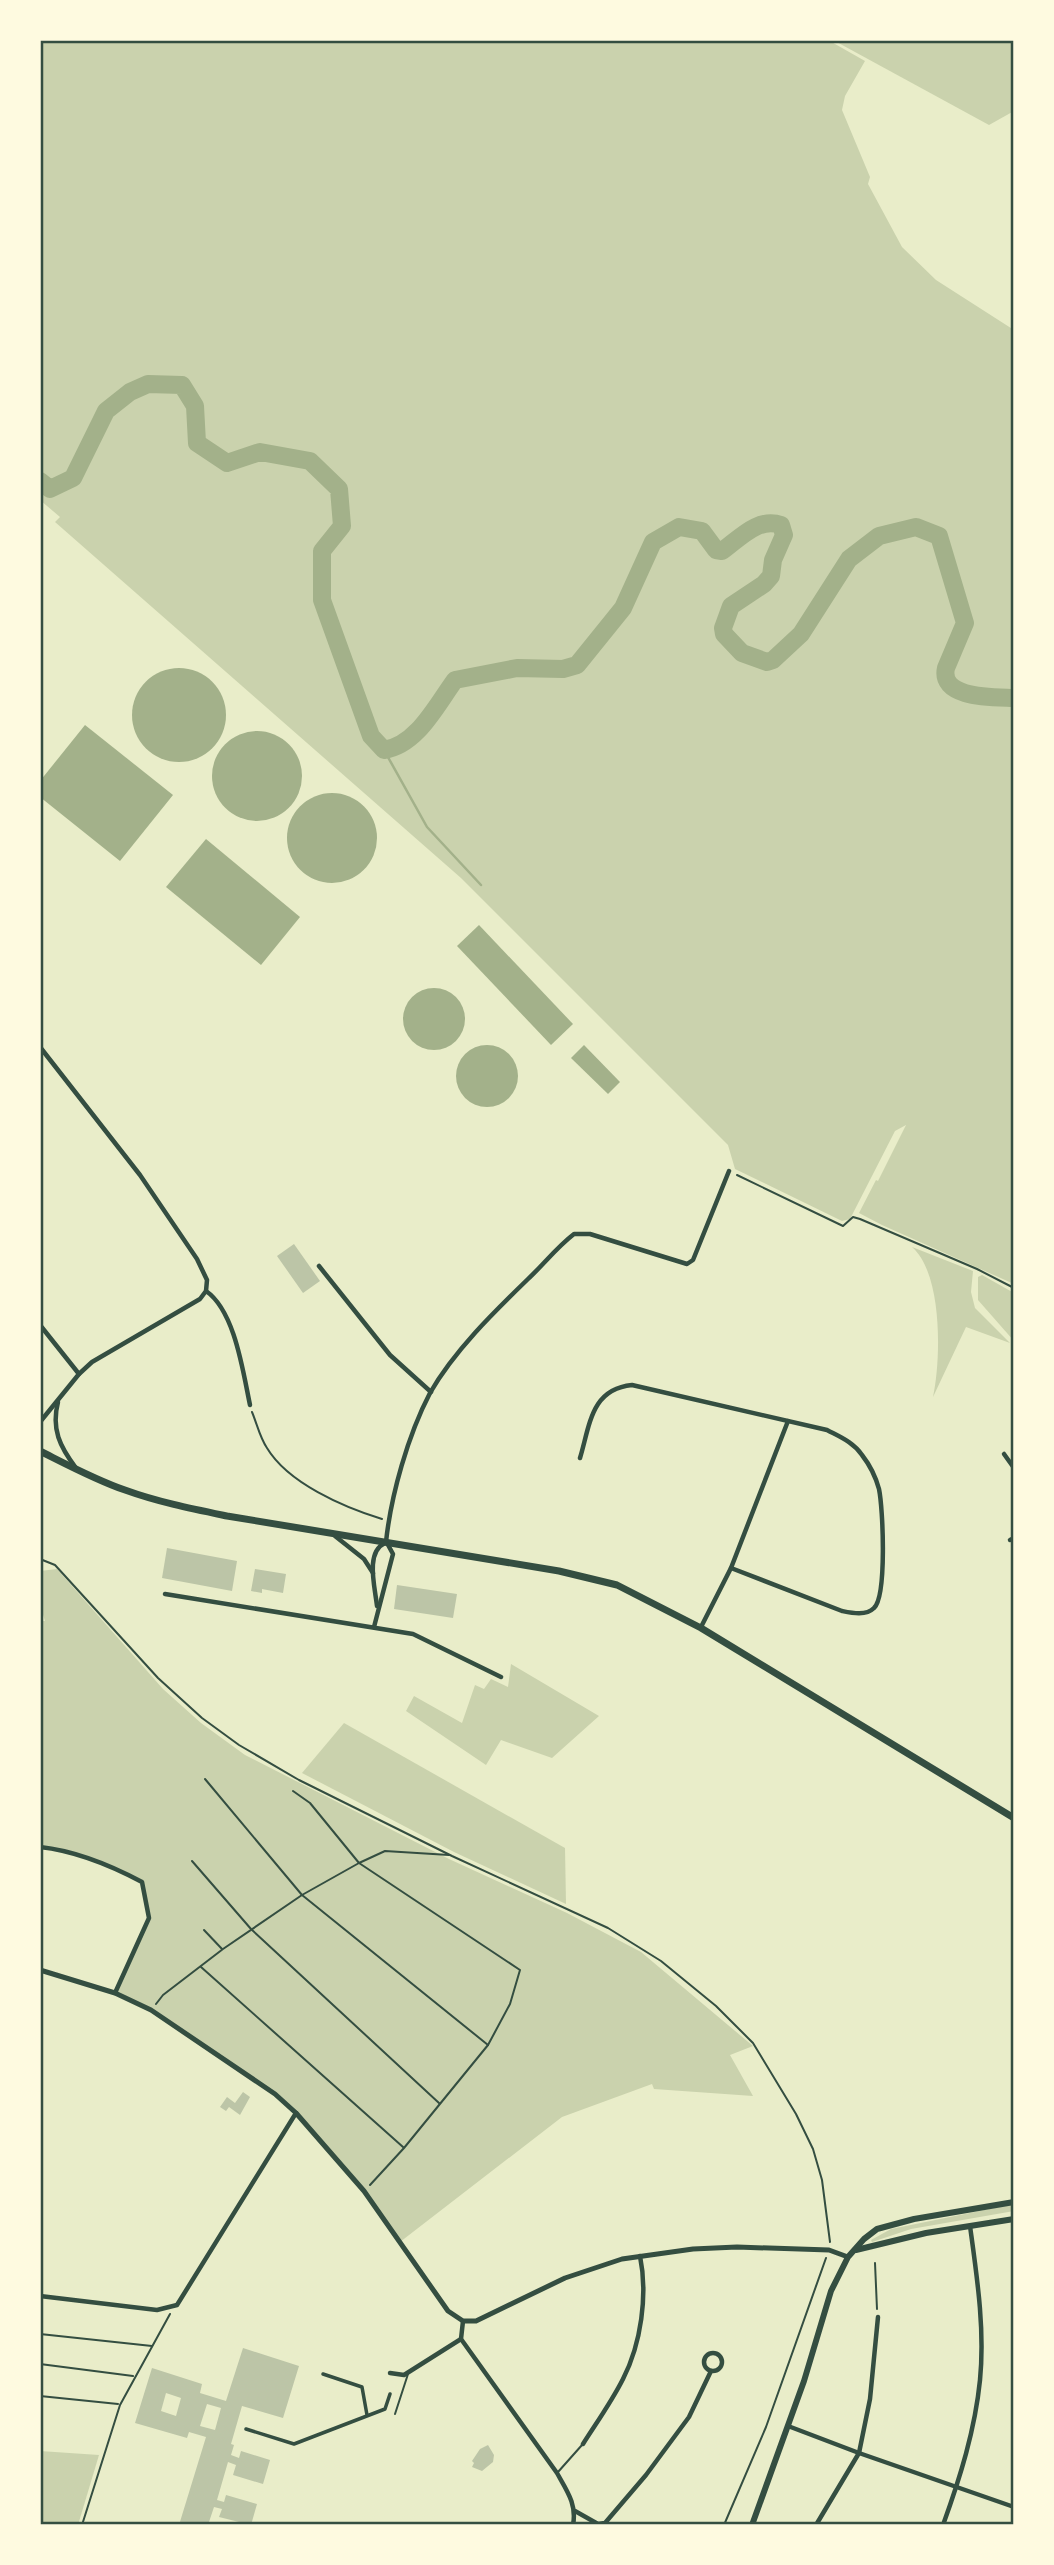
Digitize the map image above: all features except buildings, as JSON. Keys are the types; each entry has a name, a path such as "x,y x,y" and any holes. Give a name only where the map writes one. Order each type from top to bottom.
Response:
{"main road":[{"path":"40,1451 126,1491 178,1506 559,1571 633,1591 701,1628 1014,1818"},
{"path":"752,2525 788,2426 831,2291 848,2257 877,2229 914,2219 1014,2202"},
{"path":"854,2251 888,2241 1014,2219"}],"street":[{"path":"40,1047 140,1175 204,1271 207,1280 206,1291 200,1299 92,1362 58,1398 40,1422"},
{"path":"374,1627 393,1554 386,1542 388,1521 409,1447 431,1392 463,1348 497,1310 574,1234 590,1234 687,1264 693,1259 729,1171"},
{"path":"319,1266 390,1355 431,1392"},
{"path":"206,1291 214,1297 229,1325 240,1358 250,1405"},
{"path":"40,1325 79,1374"},
{"path":"580,1458 599,1400 611,1390 625,1385 640,1385 827,1430 851,1443 866,1460 879,1490 883,1577 879,1600 874,1608 868,1612 842,1611 731,1568"},
{"path":"58,1398 55,1431 77,1470"},
{"path":"701,1628 731,1568 788,1421"},
{"path":"1004,1454 1014,1468"},
{"path":"331,1534 364,1559 374,1577"},
{"path":"377,1610 374,1577 376,1550 386,1542"},
{"path":"165,1594 374,1627 425,1638 501,1677"},
{"path":"40,1847 111,1865 142,1882 149,1918 115,1993"},
{"path":"40,1970 115,1993 151,2010 236,2066 296,2113 365,2191 448,2311 463,2320 476,2321 593,2266 640,2256 725,2248 829,2250 848,2257"},
{"path":"40,2296 147,2309 173,2307 183,2299 296,2113"},
{"path":"943,2525 970,2441 980,2377 980,2305 970,2226"},
{"path":"583,2444 624,2378 635,2349 642,2305 640,2256"},
{"path":"816,2525 859,2453 870,2399 878,2317"},
{"path":"463,2320 461,2339 570,2495 575,2511 573,2525"},
{"path":"390,2373 409,2373 461,2339"},
{"path":"715,2353 720,2357 721,2363 717,2370 711,2371 706,2368 704,2360 706,2355 715,2353"},
{"path":"575,2511 598,2524 605,2522 646,2475 690,2417 711,2371"},
{"path":"323,2374 362,2387 367,2416"},
{"path":"247,2429 294,2444 385,2409 390,2394"},
{"path":"788,2426 1014,2507"}],"lane":[{"path":"395,2414 409,2373"},
{"path":"557,2473 583,2444"}],"path":[{"path":"729,1171 843,1226 853,1217 977,1269 1014,1288"},
{"path":"250,1405 265,1446 298,1482 388,1521"},
{"path":"40,1559 55,1565 68,1578 158,1678 202,1718 239,1745 299,1780 452,1856 608,1928 670,1968 734,2023 765,2059 813,2149 822,2180 831,2238"},
{"path":"205,1779 302,1895 488,2045"},
{"path":"293,1791 310,1803 359,1863 520,1970 510,2004 488,2045 404,2148 365,2191"},
{"path":"151,2010 163,1996 251,1929 302,1895 359,1863 386,1851 452,1856"},
{"path":"192,1861 251,1929 440,2104"},
{"path":"204,1930 223,1950"},
{"path":"201,1967 404,2148"},
{"path":"724,2525 766,2427 829,2250"},
{"path":"875,2263 878,2317"},
{"path":"82,2525 120,2404 173,2307"},
{"path":"40,2334 153,2346"},
{"path":"40,2364 135,2376"},
{"path":"40,2396 120,2404"}],"shaded area":[{"path":"40,40 828,40 865,61 845,96 842,110 870,177 868,184 902,247 936,280 1014,330 1014,1284 859,1213 906,1125 895,1131 850,1219 842,1221 735,1169 728,1145 461,878 55,522 60,517 40,500"},
{"path":"833,40 1014,40 1014,111 989,125"},
{"path":"179,668 197,672 212,682 222,697 226,715 222,733 212,748 197,758 179,762 161,758 146,748 136,733 132,715 136,697 146,682 161,672"},
{"path":"85,725 173,795 120,861 40,797 40,781"},
{"path":"257,731 274,734 289,744 299,759 302,776 299,793 289,808 274,818 257,821 240,818 225,808 215,793 212,776 215,759 225,744 240,734"},
{"path":"332,793 349,797 364,806 373,821 377,838 373,855 364,870 349,879 332,883 315,879 300,870 291,855 287,838 291,821 300,806 315,797"},
{"path":"206,839 300,917 261,965 166,887"},
{"path":"479,925 573,1024 551,1045 457,946"},
{"path":"434,988 456,997 465,1019 456,1041 434,1050 412,1041 403,1019 412,997"},
{"path":"481,1045 493,1045 509,1054 516,1064 516,1088 509,1098 493,1107 481,1107 470,1102 461,1093 456,1082 456,1070 461,1059 470,1050"},
{"path":"584,1045 620,1082 608,1094 571,1058"},
{"path":"912,1247 973,1271 971,1292 975,1308 1010,1343 966,1327 933,1397 937,1362 937,1318 929,1277 922,1260"},
{"path":"982,1275 1014,1293 1014,1341 978,1300 978,1277"},
{"path":"57,1569 163,1689 201,1723 245,1755 449,1859 567,1913 641,1952 753,2046 730,2055 753,2096 654,2089 652,2084 562,2117 400,2242 364,2191 296,2113 275,2094 151,2010 115,1993 149,1918 142,1882 93,1860 40,1847 40,1621 45,1621 40,1605 40,1571"},
{"path":"511,1664 599,1716 552,1758 501,1740 486,1765 406,1711 414,1696 462,1723 475,1685 484,1689 491,1679 508,1687"},
{"path":"344,1723 565,1848 566,1904 454,1852 302,1773"},
{"path":"1014,2204 1014,2211 911,2229 872,2242 871,2240 891,2229"},
{"path":"40,2451 99,2455 78,2525 40,2525"}],"waterway":[{"path":"40,481 50,489 73,478 106,411 130,392 148,384 182,385 195,406 197,443 227,463 260,452 310,461 339,489 342,526 322,551 322,600 371,736 384,750 396,747 416,733 455,680 517,668 563,669 577,665 623,608 653,542 679,527 702,531 716,550 722,551 757,526 773,523 781,525 784,535 773,560 771,576 764,584 731,606 723,628 724,634 742,653 767,662 773,660 801,634 849,559 879,536 916,527 939,536 965,623 946,668 946,678 951,686 959,691 1014,698"},
{"path":"384,750 427,827 481,885"}]}
